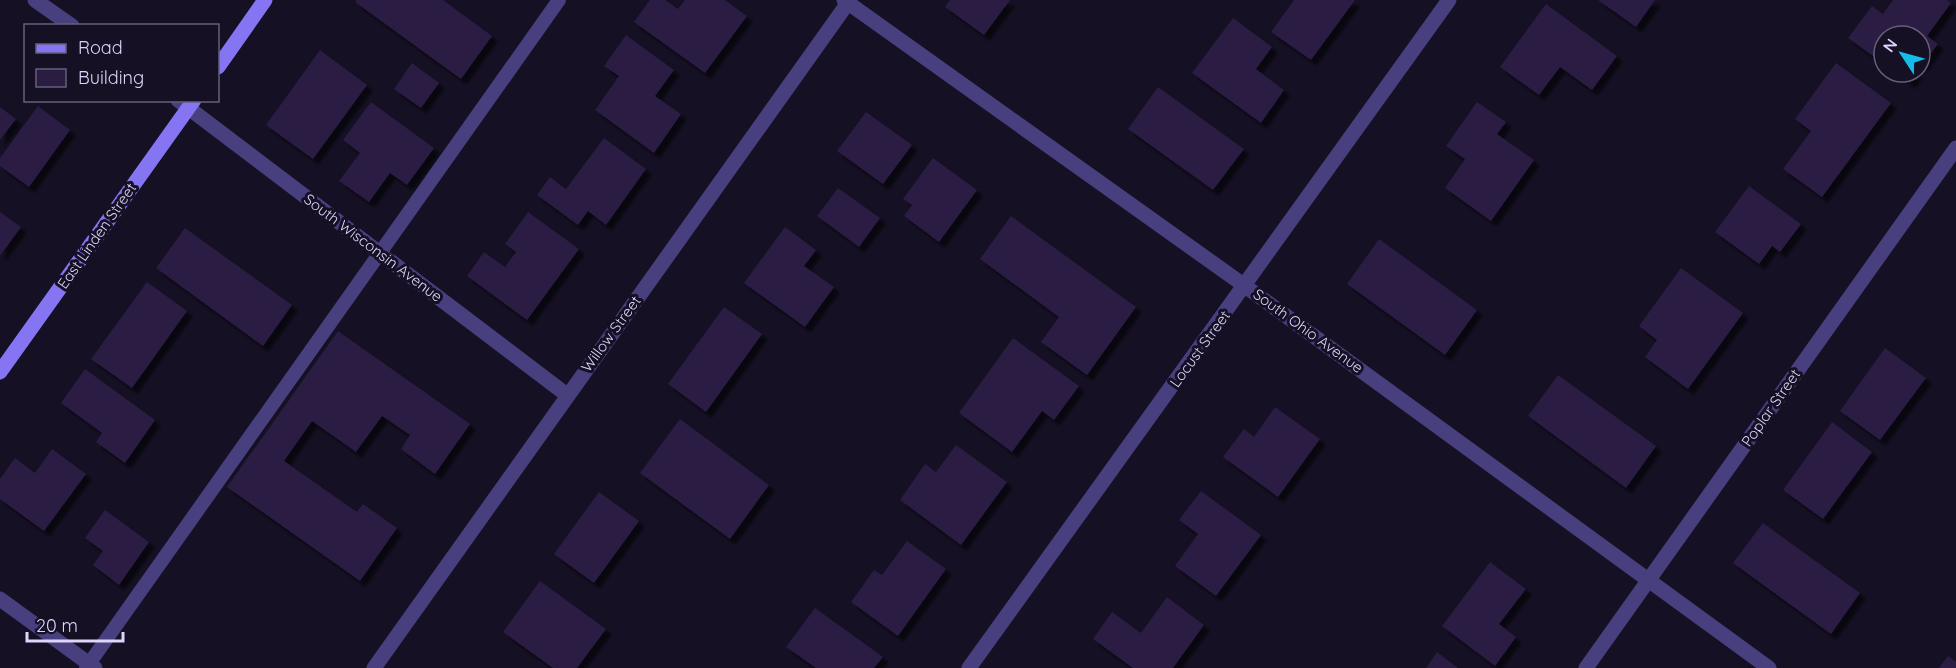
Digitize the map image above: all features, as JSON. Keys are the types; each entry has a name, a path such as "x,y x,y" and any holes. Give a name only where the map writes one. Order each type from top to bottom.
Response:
{"main road":[{"path":"219,66 265,0"},
{"name":"East Linden Street","path":"0,372 187,103"}],"street":[{"path":"35,0 69,24"},
{"name":"Locust Street","path":"969,668 1449,0"},
{"name":"South Ohio Avenue","path":"847,1 1245,286 1768,668"},
{"name":"Willow Street","path":"374,668 847,1"},
{"name":"South Wisconsin Avenue","path":"187,103 567,395"},
{"name":"Poplar Street","path":"1586,668 1956,148"},
{"path":"0,599 90,667"}],"lane":[{"path":"90,667 559,0"}],"building":[{"path":"357,0 443,0 492,36 461,79 355,2"},
{"path":"650,0 665,0 678,9 685,0 725,0 747,16 705,73 634,22"},
{"path":"950,0 1010,0 984,35 945,7"},
{"path":"1294,0 1355,0 1311,60 1271,32"},
{"path":"1598,0 1655,0 1636,27"},
{"path":"1893,0 1947,0 1951,3 1932,29 1932,24 1872,24 1872,55 1848,38 1872,6 1883,14"},
{"path":"1546,4 1617,56 1592,90 1560,67 1539,95 1500,67"},
{"path":"1233,18 1272,47 1256,69 1284,90 1261,123 1192,73"},
{"path":"626,35 674,70 655,96 681,114 654,153 595,110 619,76 604,66"},
{"path":"1932,40 1938,44 1932,52"},
{"path":"320,50 367,85 313,159 266,125"},
{"path":"412,63 439,83 421,108 394,89"},
{"path":"1836,63 1891,103 1822,197 1783,169 1811,131 1795,119"},
{"path":"1158,87 1244,149 1213,190 1128,129"},
{"path":"371,102 434,148 407,185 390,173 369,202 339,181 360,153 343,140"},
{"path":"1477,102 1506,122 1497,134 1534,160 1491,221 1445,188 1465,159 1446,146"},
{"path":"38,106 70,130 29,187 0,166 0,158"},
{"path":"0,107 16,119 0,140"},
{"path":"866,112 912,145 883,184 837,151"},
{"path":"604,138 646,169 606,225 588,211 578,225 537,195 550,177 566,189"},
{"path":"933,158 977,190 939,242 904,216 912,205 903,199"},
{"path":"1749,186 1801,224 1780,252 1772,246 1759,264 1715,232"},
{"path":"838,188 880,218 859,247 817,216"},
{"path":"0,212 21,227 0,256"},
{"path":"528,212 579,249 527,320 467,276 484,252 505,267 516,252 505,244"},
{"path":"1011,216 1136,307 1087,375 1041,342 1059,317 980,259"},
{"path":"785,227 816,250 804,266 834,287 805,327 744,283"},
{"path":"185,228 292,305 263,346 156,268"},
{"path":"1379,239 1477,310 1445,355 1347,284"},
{"path":"1681,268 1743,313 1688,389 1645,357 1657,340 1639,326"},
{"path":"147,282 187,311 132,388 91,359"},
{"path":"724,307 762,334 706,412 668,384"},
{"path":"338,331 470,424 435,474 401,449 410,435 382,416 356,452 312,421 284,461 357,512 363,504 397,528 360,581 227,487"},
{"path":"1013,338 1079,386 1054,420 1042,411 1012,452 959,413"},
{"path":"1885,348 1926,378 1880,440 1840,411"},
{"path":"85,369 155,420 125,463 96,442 102,433 61,403"},
{"path":"1558,375 1656,446 1626,488 1528,416"},
{"path":"1275,407 1320,439 1278,497 1223,457 1244,429 1254,437"},
{"path":"680,419 769,485 730,539 640,473"},
{"path":"1832,422 1872,452 1823,519 1783,490"},
{"path":"956,445 1007,482 961,545 900,500 925,464 936,472"},
{"path":"52,449 86,474 44,531 0,499 0,479 15,458 35,473"},
{"path":"1201,491 1261,535 1216,596 1175,566 1198,534 1179,520"},
{"path":"599,492 639,521 594,583 554,554"},
{"path":"105,510 149,542 119,585 93,565 103,551 85,538"},
{"path":"1763,523 1860,593 1831,634 1733,563"},
{"path":"907,541 946,569 898,636 851,602 874,570 882,575"},
{"path":"1490,562 1526,589 1499,624 1516,637 1495,666 1442,626"},
{"path":"540,581 606,629 577,668 553,668 503,632"},
{"path":"1167,597 1204,625 1173,668 1133,668 1093,639 1112,612 1141,633"},
{"path":"815,608 883,657 874,668 816,668 786,647"},
{"path":"1437,652 1458,668 1426,668"},
{"path":"1948,656 1956,662 1956,668 1939,668"}]}
